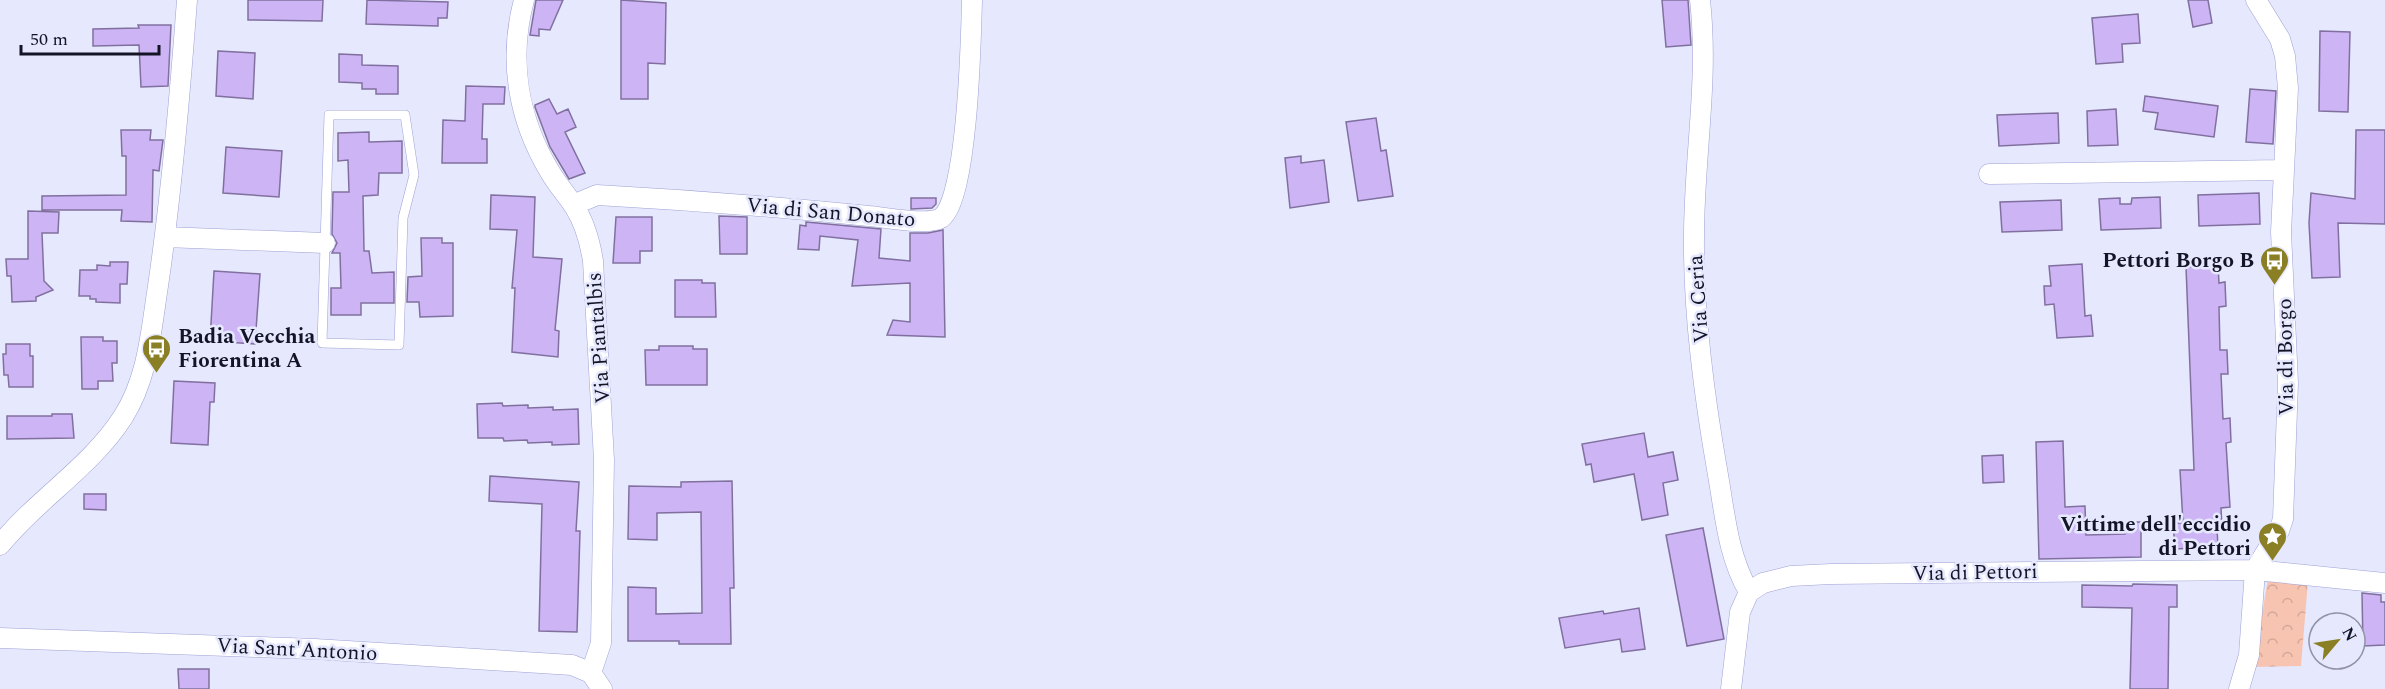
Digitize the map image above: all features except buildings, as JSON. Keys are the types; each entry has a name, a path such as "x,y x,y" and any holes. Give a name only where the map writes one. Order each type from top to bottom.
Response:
{"street":[{"path":"0,545 32,509 85,462 124,415 140,384 148,356 165,237 186,0"},
{"name":"Via Piantalbis","path":"524,0 517,30 516,53 520,103 550,173 582,220 590,241 593,261 603,413 601,643 591,673"},
{"name":"Via di San Donato","path":"573,205 597,195 755,205 931,221 940,218 950,201 961,162 970,69 972,0"},
{"name":"Via Ceria","path":"1700,0 1704,85 1694,235 1697,324 1714,451 1734,561 1749,592"},
{"name":"Via di Borgo","path":"2255,570 2273,541 2283,519 2288,383 2281,248 2288,88 2285,56 2272,23 2256,0"},
{"path":"1989,174 2284,170"},
{"path":"165,237 325,243"},
{"path":"2273,541 2292,565 2305,574"},
{"path":"2239,689 2249,655 2255,570"},
{"name":"Via di Pettori","path":"1749,592 1763,583 1778,578 1831,574 2255,570 2385,583"},
{"path":"1731,689 1740,612 1749,592"},
{"name":"Via Sant'Antonio","path":"0,638 327,650 572,665 591,673"},
{"path":"591,673 602,689"}],"lane":[{"path":"329,115 405,115 414,175 403,218 399,345 322,343 325,243 329,115"}],"green space":[{"path":"2268,579 2308,581 2301,666 2253,667"}],"place":[{"name":"Pettori Borgo B","path":"2275,286"},
{"name":"Badia Vecchia Fiorentina A","path":"157,374"},
{"name":"Vittime dell'eccidio di Pettori","path":"2272,562"}]}
